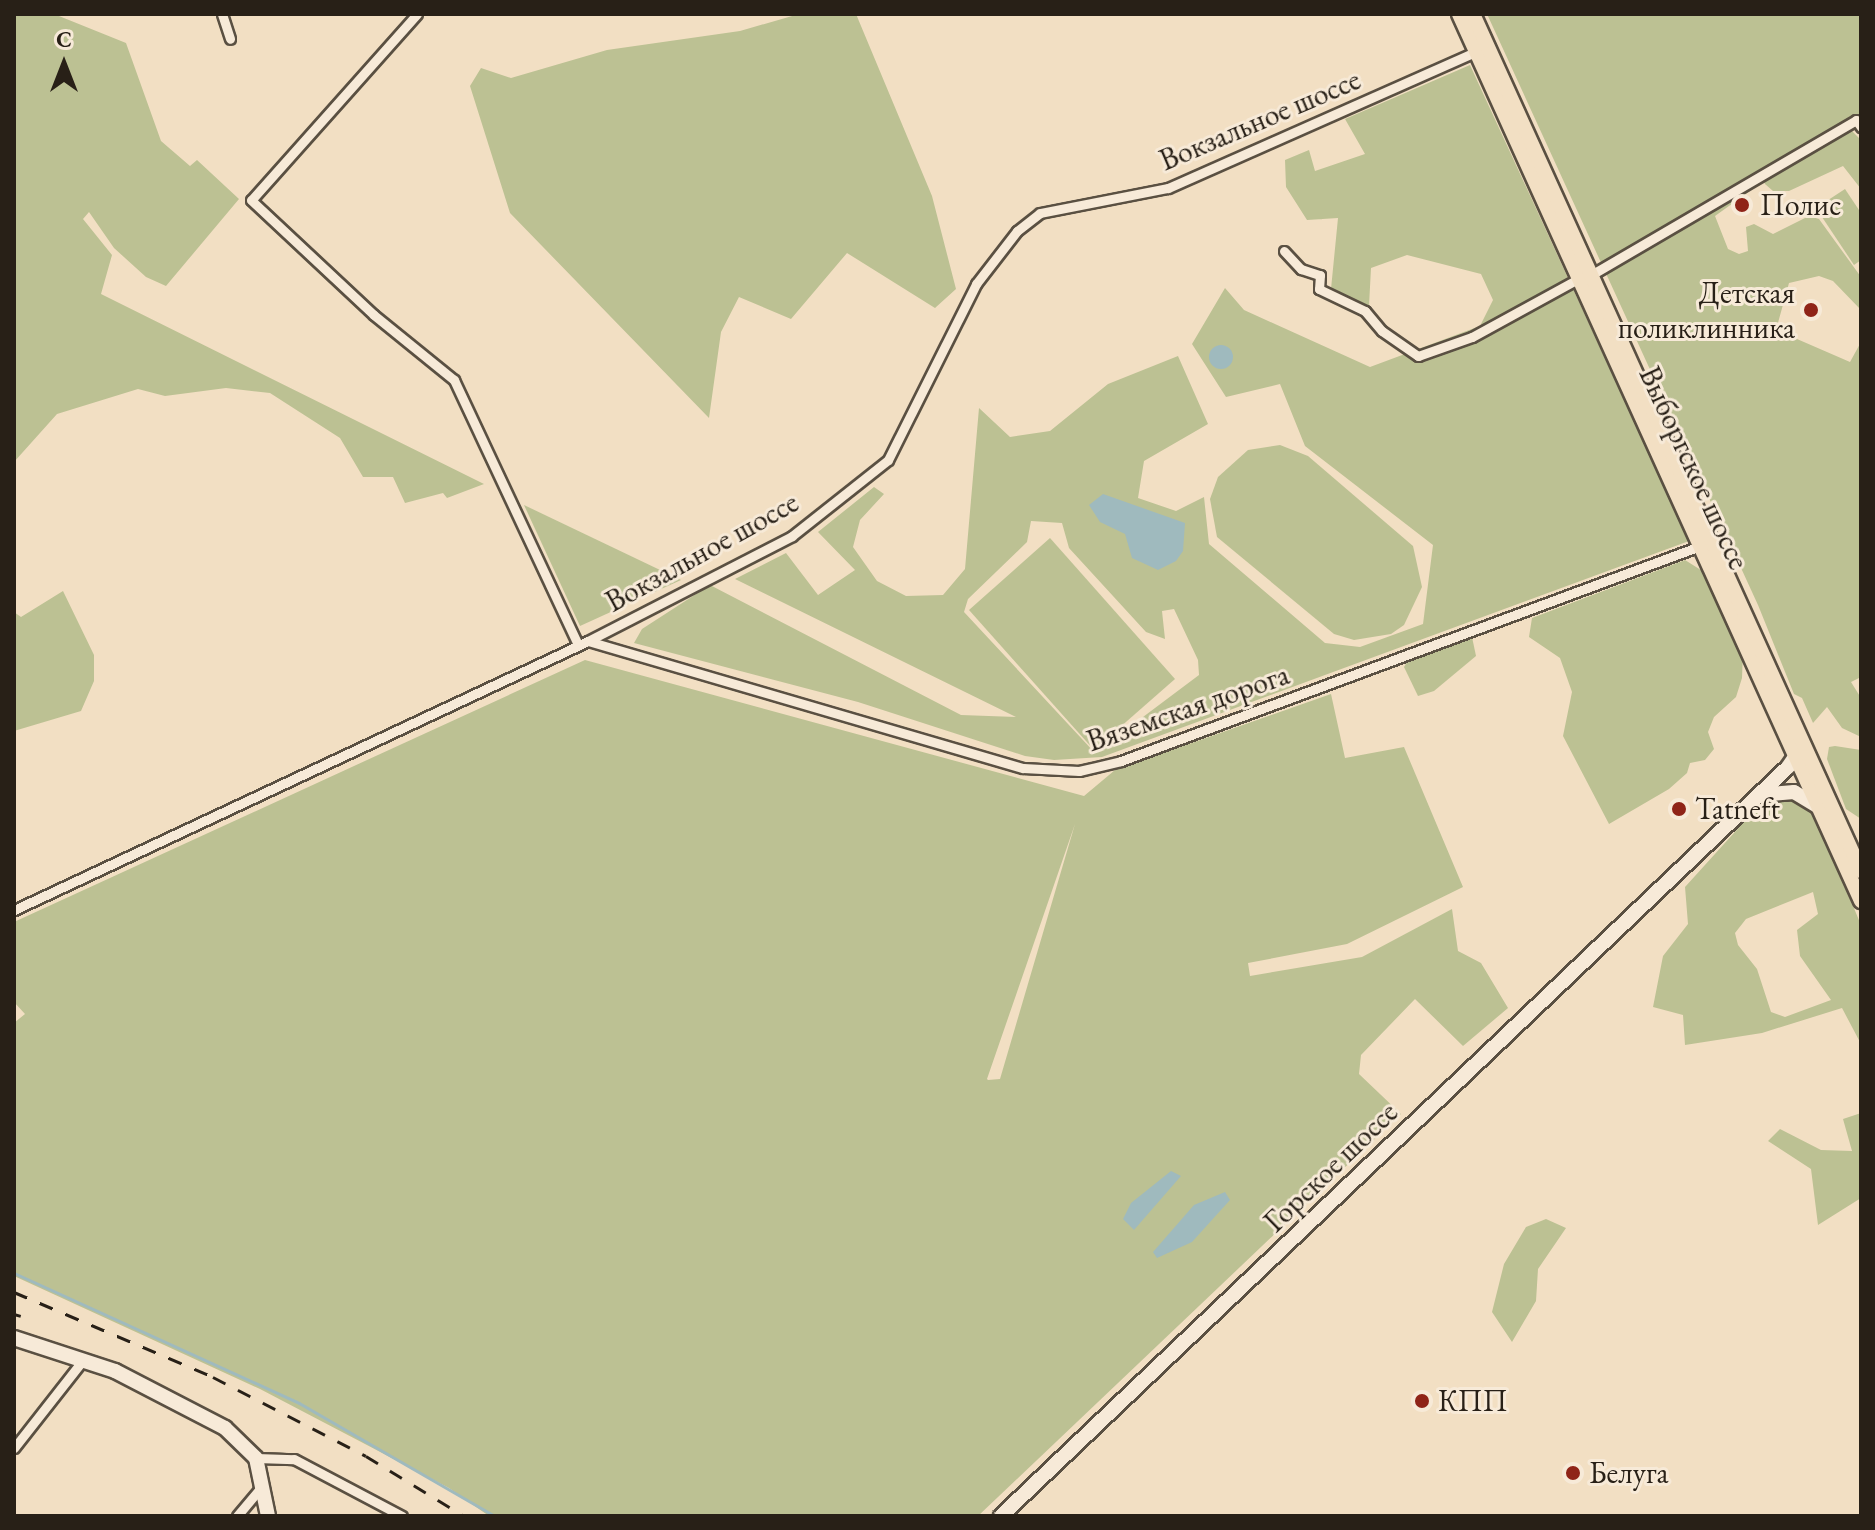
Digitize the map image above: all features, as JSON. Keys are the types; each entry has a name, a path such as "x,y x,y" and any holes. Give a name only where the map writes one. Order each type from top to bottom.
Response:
{"main road":[{"name":"Выборгское шоссе","path":"1459,14 1585,277 1861,901"},
{"name":"Выборгское шоссе","path":"1473,14 1700,546 1797,752 1842,830 1861,871"},
{"name":"Горское шоссе","path":"1695,853 1759,795 1797,752"},
{"name":"Горское шоссе","path":"1001,1516 1797,752"},
{"path":"1759,795 1794,792 1817,806"},
{"path":"1842,830 1861,840"},
{"path":"14,1338 83,1360 225,1428 256,1458 268,1516"}],"street":[{"path":"222,14 230,39"},
{"path":"417,14 251,200 374,315 454,380 578,645"},
{"name":"Вокзальное шоссе","path":"14,910 588,641 792,536 888,460 976,284 1017,231 1040,213 1168,188 1475,52"},
{"path":"1284,251 1301,269 1320,275 1319,289 1365,311 1382,331 1418,356 1472,337 1859,124"},
{"name":"Вяземская дорога","path":"588,641 1023,768 1079,771 1121,761 1700,546"},
{"path":"14,1448 83,1360"},
{"path":"256,1458 294,1459 402,1516"},
{"path":"237,1516 263,1485"}],"green space":[{"path":"14,14 54,14 126,43 161,141 190,166 197,160 239,199 166,286 146,277 114,248 89,212 83,219 112,255 101,294 484,484 447,498 443,493 405,503 393,477 363,477 340,438 270,393 226,388 165,396 138,389 57,414 14,462"},
{"path":"799,14 856,14 932,196 956,289 935,308 847,253 791,319 739,297 721,332 709,418 510,213 470,86 481,68 511,78 607,50 740,31"},
{"path":"1487,14 1861,14 1861,124 1841,126 1715,216 1728,249 1739,254 1748,251 1746,227 1754,224 1773,234 1809,216 1819,219 1861,277 1861,310 1833,281 1819,276 1789,283 1776,330 1850,362 1861,342 1861,677 1851,682 1861,698 1861,737 1842,728 1827,707 1813,723 1802,698 1794,694 1758,605"},
{"path":"1470,65 1689,541 1102,757 1054,760 1025,756 858,702 634,643 642,629 710,585 961,715 1016,717 735,579 786,553 818,595 855,570 818,532 874,487 884,494 860,520 853,547 877,581 906,596 943,595 965,569 979,408 1010,437 1050,431 1108,384 1178,356 1208,424 1144,461 1138,498 1176,511 1204,497 1209,544 1325,643 1360,647 1423,624 1433,545 1305,446 1280,384 1226,397 1192,344 1225,288 1244,310 1370,367 1480,326 1493,300 1481,274 1407,255 1371,268 1369,306 1331,289 1338,218 1307,220 1286,187 1285,160 1309,150 1315,171 1365,154 1345,119","holes":["1031,521 1062,523 1069,548 1146,632 1165,639 1162,611 1174,609 1198,660 1199,675 1095,753 964,612 968,599 1027,542"]},
{"path":"1851,130 1861,140 1861,189 1843,166 1789,191 1773,191 1765,184 1763,180"},
{"path":"1845,189 1861,213 1861,260 1854,265 1816,208"},
{"path":"1280,445 1308,456 1413,546 1422,587 1404,625 1391,634 1354,640 1334,634 1217,537 1210,499 1218,477 1248,450"},
{"path":"524,505 681,580 580,626"},
{"path":"1050,538 1175,679 1094,750 969,610"},
{"path":"1685,560 1704,572 1743,652 1742,678 1736,697 1714,717 1708,732 1714,749 1705,760 1690,763 1687,773 1669,789 1609,824 1563,736 1572,692 1560,658 1529,637 1532,618"},
{"path":"63,591 94,655 94,681 81,711 14,731 14,612 21,617"},
{"path":"1472,637 1476,656 1434,691 1418,696 1404,667 1409,659"},
{"path":"585,660 1084,796 1115,770 1331,694 1345,758 1404,747 1463,887 1347,944 1248,963 1250,976 1362,957 1452,909 1458,951 1481,963 1508,1008 1463,1046 1415,999 1361,1055 1359,1074 1401,1114 978,1516 489,1516 449,1488 260,1389 14,1276 14,1023 25,1014 14,1002 14,922","holes":["1075,824 1000,1079 987,1079"]},
{"path":"1829,747 1861,750 1861,819 1846,809 1827,759"},
{"path":"1778,794 1807,803 1815,815 1861,925 1861,1044 1842,1008 1762,1033 1685,1045 1683,1015 1653,1007 1663,956 1688,924 1685,887 1763,801","holes":["1813,892 1818,914 1797,930 1800,956 1831,1000 1785,1017 1771,1012 1757,969 1738,945 1735,933 1746,919"]},
{"path":"1861,1113 1861,1198 1818,1225 1811,1169 1768,1141 1780,1129 1821,1150 1852,1151 1843,1119"},
{"path":"1546,1219 1566,1228 1538,1269 1536,1301 1512,1342 1492,1312 1504,1264 1526,1227"}],"water":[{"path":"1221,345 1230,348 1233,357 1230,366 1221,369 1212,366 1209,357 1212,348"},
{"path":"1103,494 1185,523 1183,551 1176,561 1158,570 1132,558 1125,534 1100,522 1089,505"},
{"path":"1171,1171 1181,1176 1134,1230 1123,1219 1131,1203"},
{"path":"1225,1192 1230,1200 1192,1242 1157,1258 1153,1252 1194,1205"}],"waterway":[{"path":"14,1273 299,1403 495,1516"}],"railway":[{"path":"14,1292 213,1377 366,1456 464,1516"},
{"path":"14,1314 21,1316"}],"place":[{"name":"Полис","path":"1742,205"},
{"name":"Детская поликлинника","path":"1811,310"},
{"name":"Tatneft","path":"1679,809"},
{"name":"КПП","path":"1422,1401"},
{"name":"Белуга","path":"1573,1473"}]}
